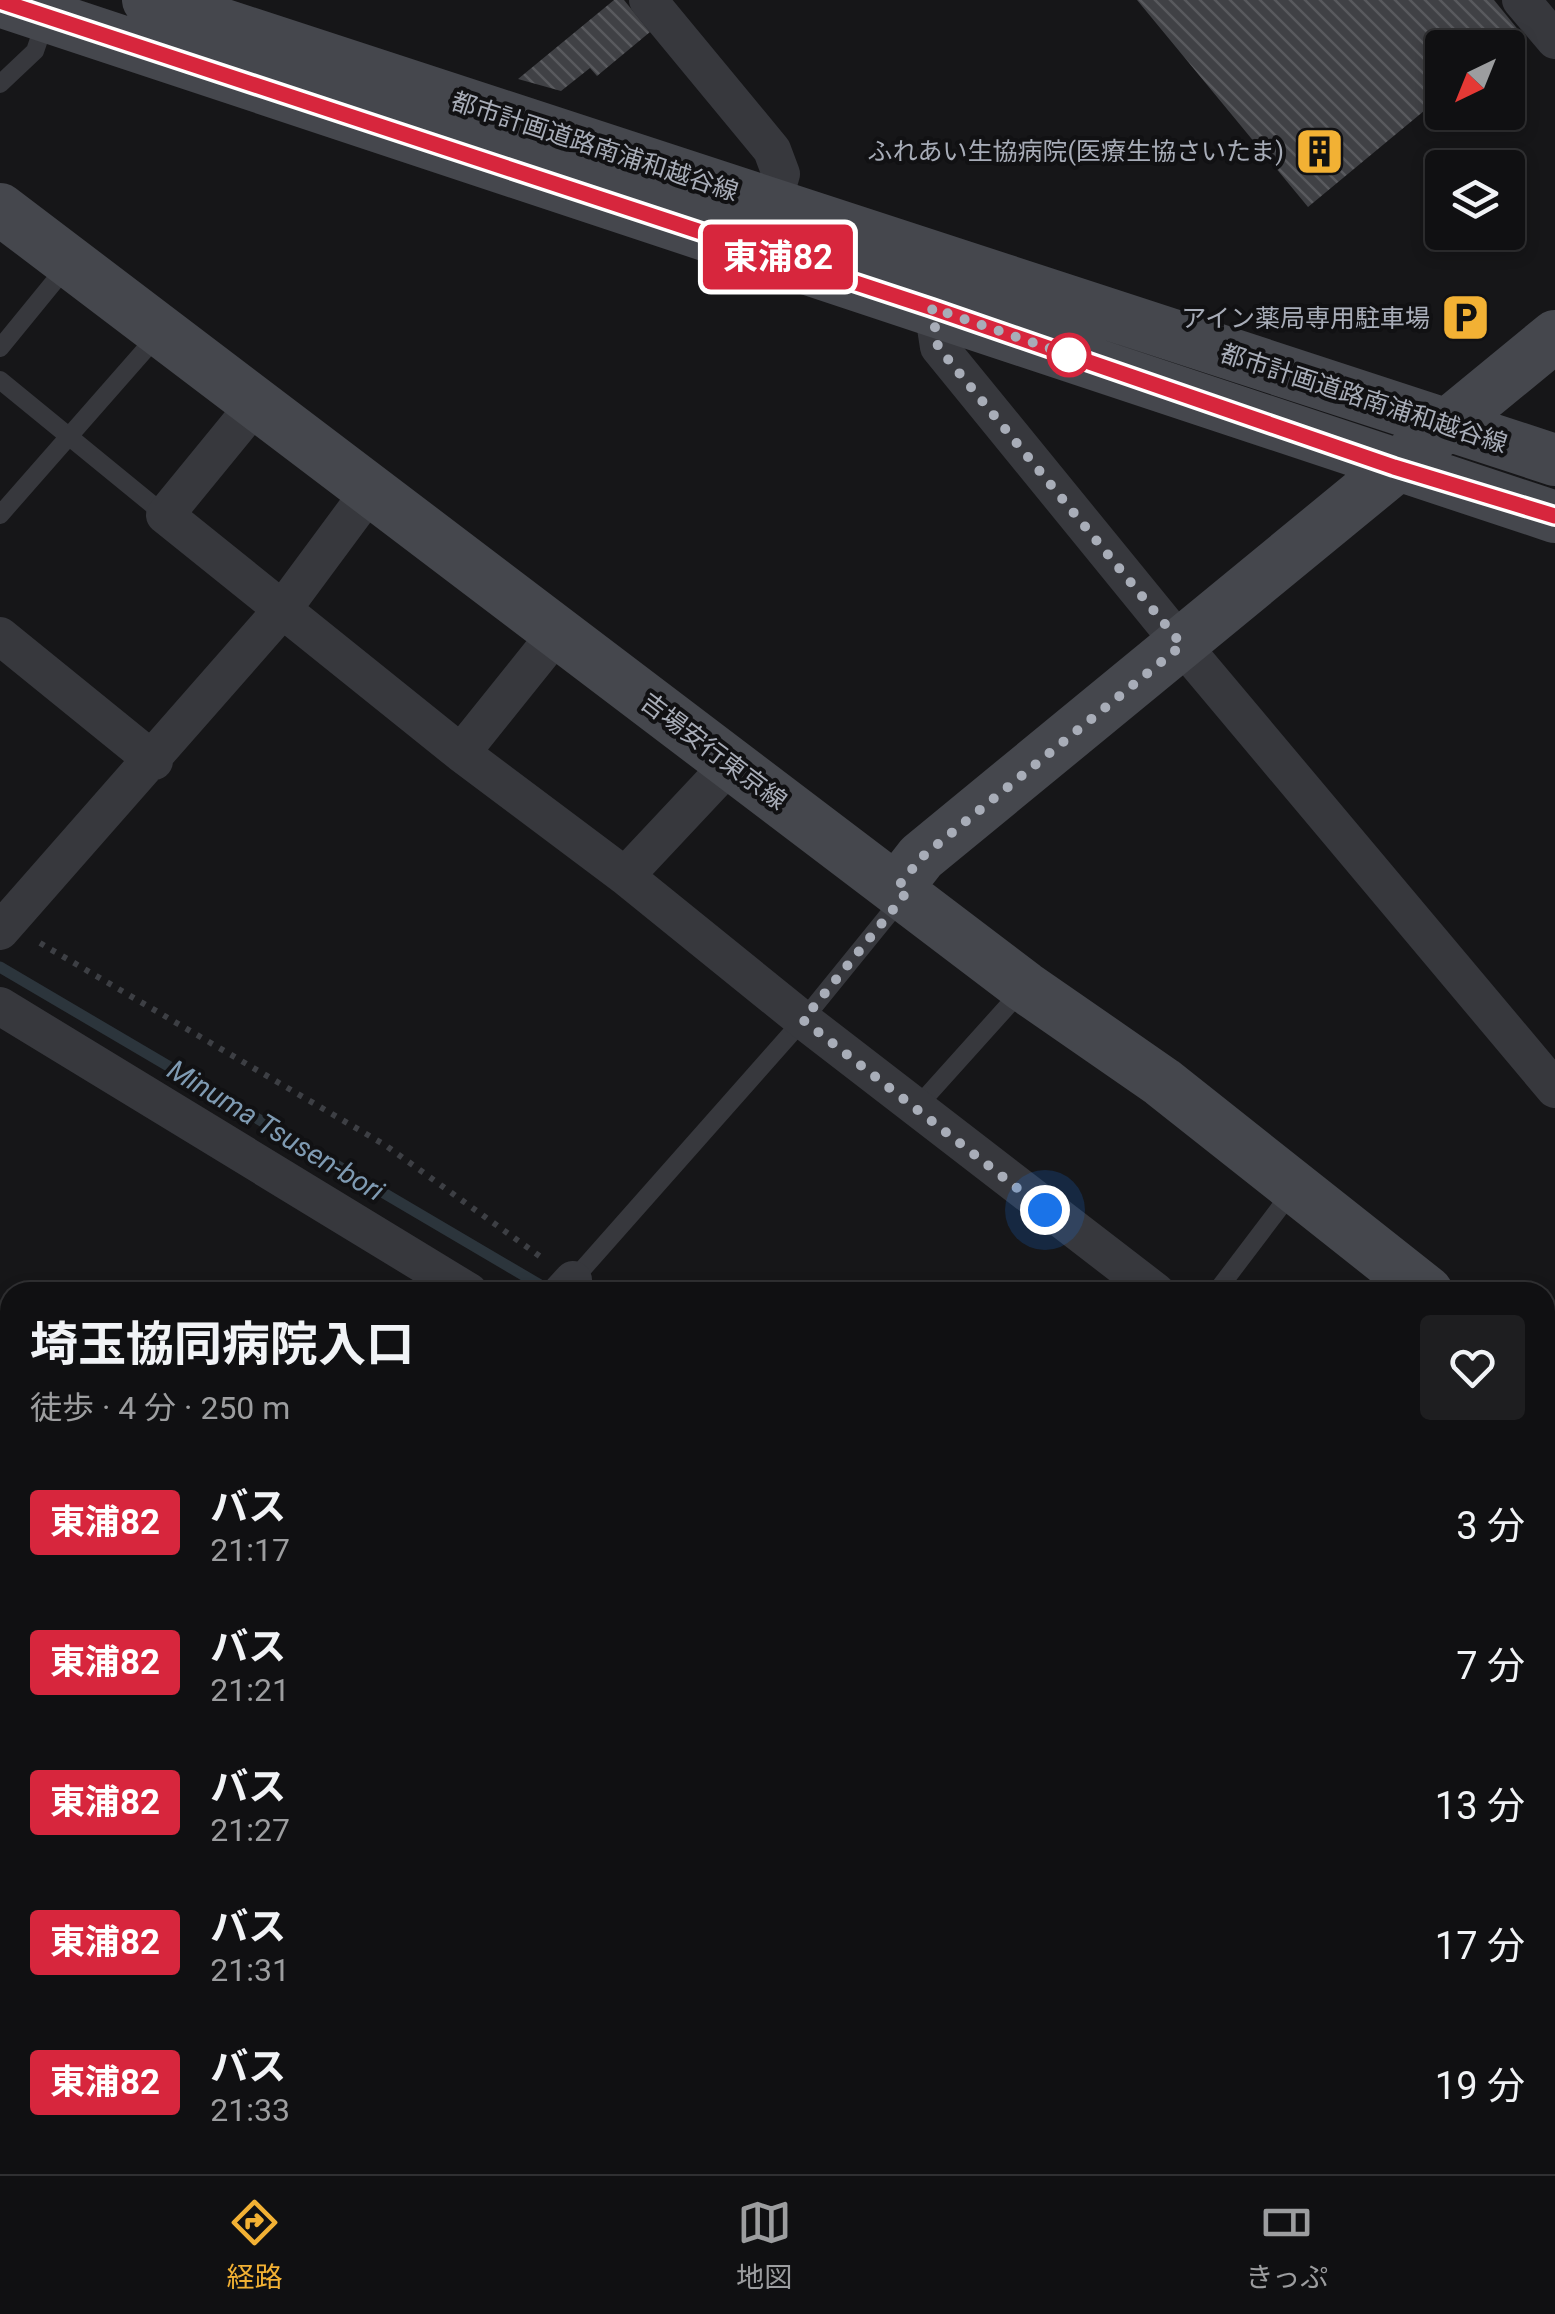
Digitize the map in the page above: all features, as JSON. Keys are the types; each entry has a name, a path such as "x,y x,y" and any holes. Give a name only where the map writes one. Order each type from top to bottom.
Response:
{"street":[{"name":"都市計画道路南浦和越谷線","path":"148,0 1555,460"},
{"path":"648,0 772,150 781,174 772,204"},
{"path":"1522,0 1555,40"},
{"name":"都市計画道路南浦和越谷線","path":"23,9 932,308 1394,467 1555,516"},
{"name":"吉場安行東京線","path":"0,210 1025,987 1162,1082 1414,1282"},
{"path":"932,308 938,347 1555,1089"},
{"path":"900,892 922,857 1555,336"},
{"path":"255,405 165,514 461,753 625,876 803,1020 1143,1282"},
{"path":"4,927 282,610 370,491"},
{"path":"461,753 558,632"},
{"path":"0,636 154,760"},
{"path":"625,876 731,763"},
{"path":"0,1006 453,1282"}],"lane":[{"path":"0,84 35,51 23,9"},
{"path":"0,348 70,262"},
{"path":"0,515 160,332"},
{"path":"0,380 165,514"},
{"path":"572,1282 803,1020 900,892"},
{"path":"916,1108 1025,987"},
{"path":"1224,1282 1295,1187"}],"path":[{"path":"4,927 385,1145 563,1282"}],"building":[{"path":"614,0 624,0 650,32 597,76 590,68 561,91 518,79"},
{"name":"ふれあい生協病院(医療生協さいたま)","path":"1137,0 1494,0 1518,30 1425,30 1425,110 1308,207"}],"waterway":[{"name":"Minuma Tsusen-bori","path":"0,967 535,1282"}],"bus line":[{"name":"東浦82","path":"0,1 932,308 1394,467 1555,516"}],"place":[{"name":"ふれあい生協病院(医療生協さいたま)","path":"1319,151"},
{"name":"アイン薬局専用駐車場","path":"1465,318"}],"route":[{"path":"1045,1210 803,1020 904,896 896,889 922,857 1182,645 938,347 932,308 1075,357 1069,355"}]}
